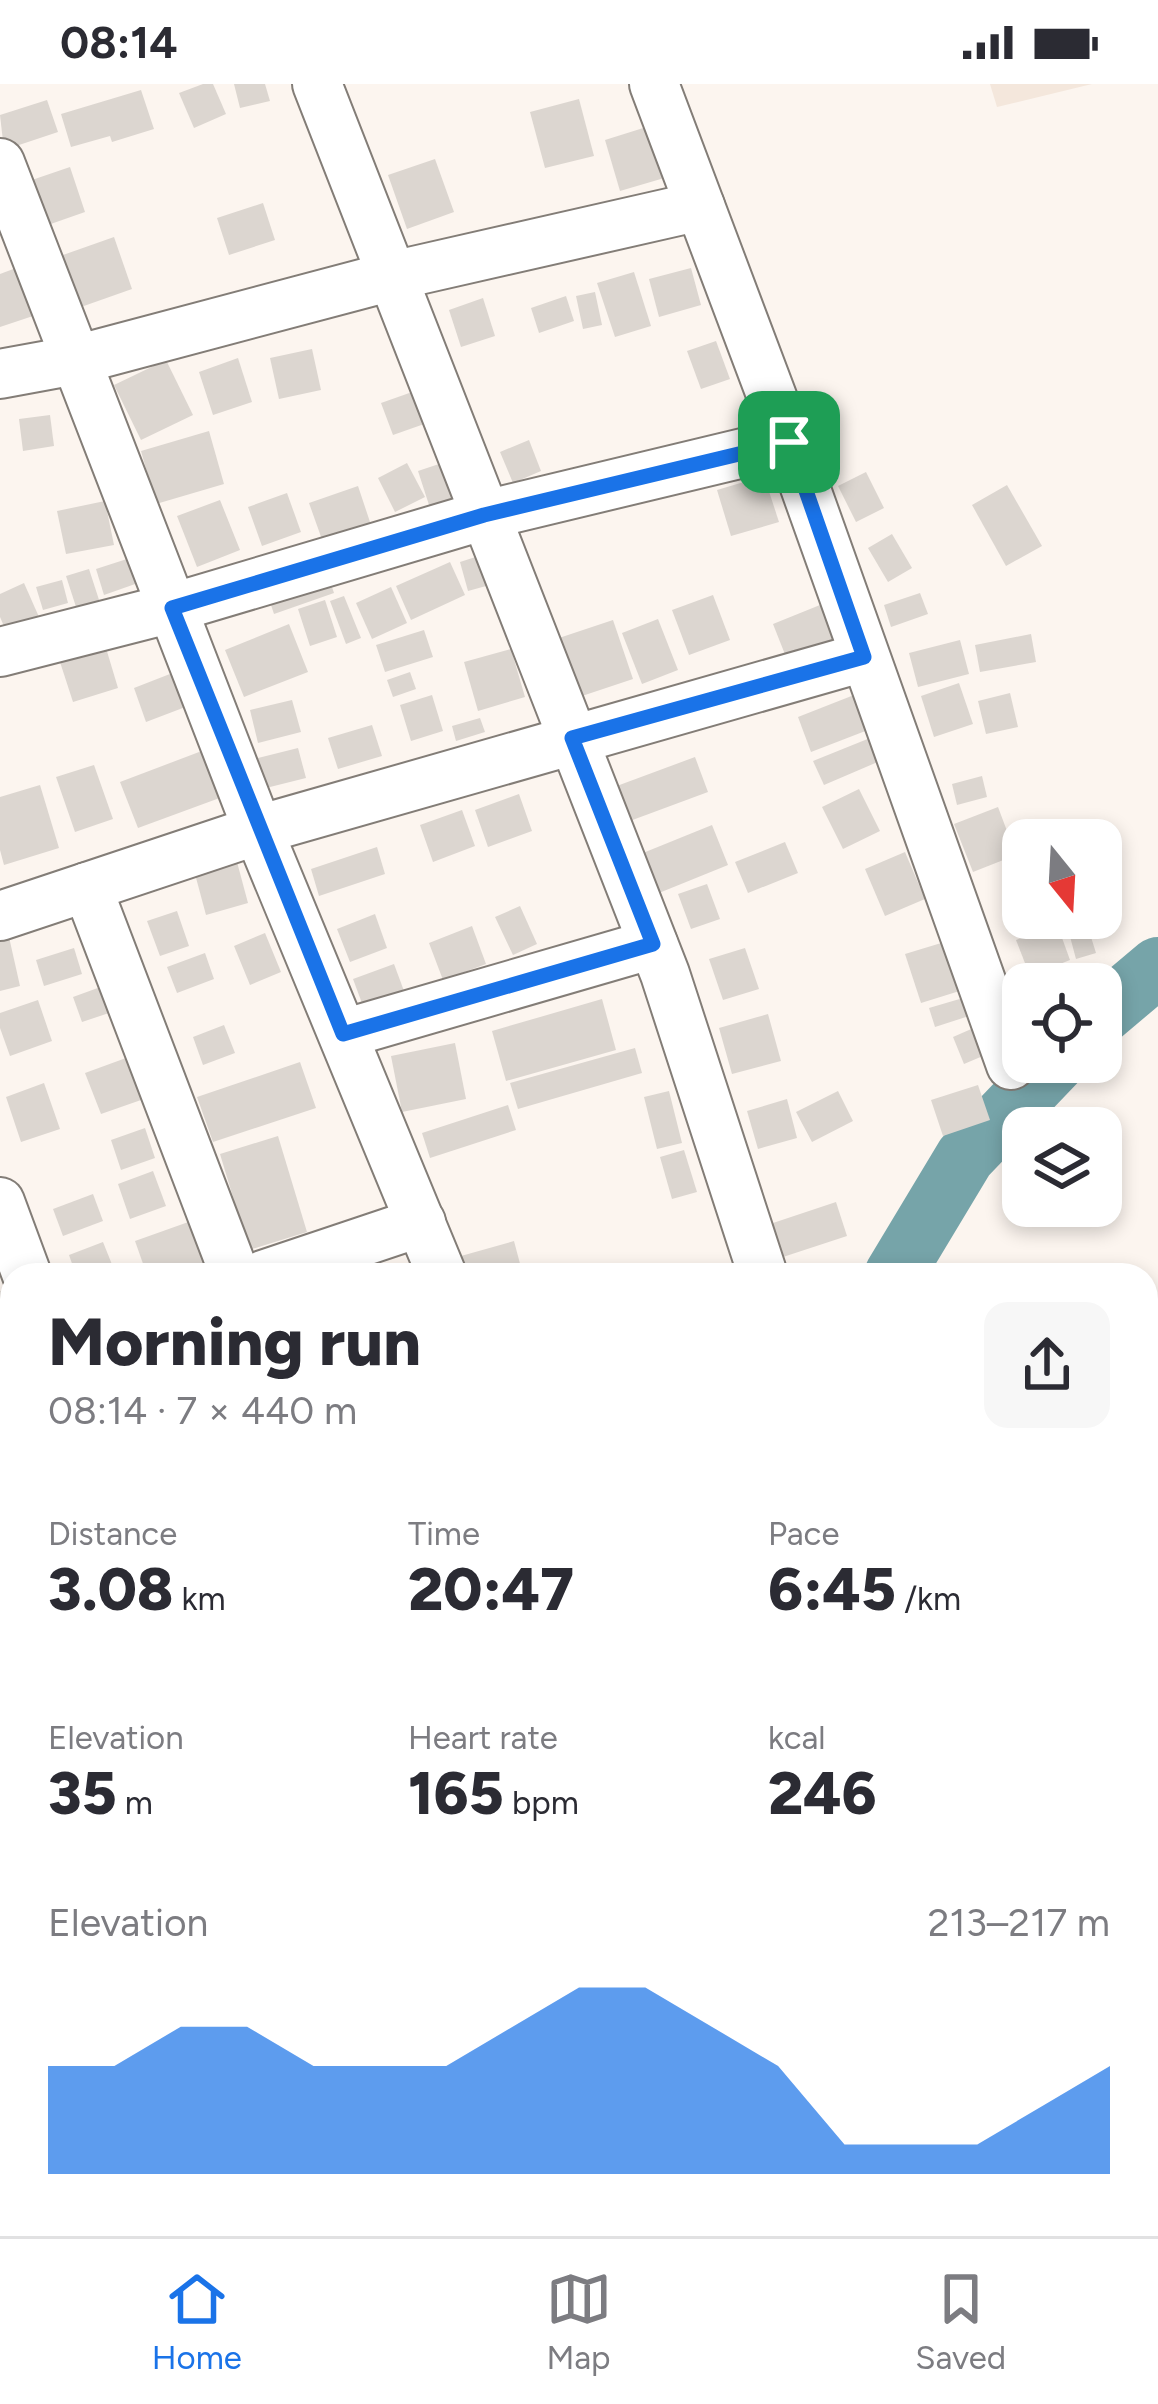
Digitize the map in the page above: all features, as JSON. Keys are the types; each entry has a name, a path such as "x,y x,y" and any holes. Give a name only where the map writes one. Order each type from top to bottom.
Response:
{"street":[{"path":"317,84 653,944 759,1263"},
{"path":"654,84 789,442 1002,1040"},
{"path":"0,163 258,830 437,1263"},
{"path":"0,374 76,360 392,276 700,206"},
{"path":"0,652 172,608 484,515 789,442"},
{"path":"0,916 258,830 864,657"},
{"path":"87,887 230,1263"},
{"path":"343,1034 653,944"},
{"path":"0,1202 23,1263"},
{"path":"299,1263 421,1222"}],"shaded area":[{"path":"990,84 1092,84 997,107"}],"building":[{"path":"213,84 226,114 194,128 179,93"},
{"path":"234,84 265,84 270,101 240,108"},
{"path":"141,90 154,129 112,142 110,136 71,147 61,114"},
{"path":"579,99 594,156 545,168 530,112"},
{"path":"47,100 58,132 4,150 0,115"},
{"path":"656,124 671,176 620,191 605,140"},
{"path":"435,159 454,212 407,229 388,175"},
{"path":"70,167 85,212 45,226 29,181"},
{"path":"263,203 275,240 229,255 217,218"},
{"path":"114,237 132,289 81,307 63,255"},
{"path":"16,268 33,316 0,327 0,274"},
{"path":"691,268 701,305 659,317 649,279"},
{"path":"634,272 651,326 615,337 597,283"},
{"path":"595,292 602,325 583,329 576,296"},
{"path":"566,296 574,321 539,333 531,308"},
{"path":"483,298 495,336 461,347 449,310"},
{"path":"716,341 730,379 701,389 687,351"},
{"path":"312,349 321,390 279,399 270,358"},
{"path":"238,358 252,402 213,415 199,372"},
{"path":"166,360 193,415 141,440 114,385"},
{"path":"415,391 427,423 393,435 381,403"},
{"path":"50,415 54,446 23,451 19,419"},
{"path":"209,431 224,484 156,504 141,451"},
{"path":"529,440 541,471 513,483 500,452"},
{"path":"457,458 470,494 430,508 418,471"},
{"path":"407,463 425,497 395,512 378,478"},
{"path":"866,472 884,508 856,522 838,486"},
{"path":"764,476 779,522 731,536 717,490"},
{"path":"1007,485 1042,546 1006,566 972,505"},
{"path":"358,486 373,531 325,548 309,503"},
{"path":"287,493 301,532 262,546 248,507"},
{"path":"220,500 240,550 197,567 177,516"},
{"path":"105,501 114,545 66,554 57,511"},
{"path":"892,534 912,568 888,582 868,548"},
{"path":"488,553 497,583 468,591 460,562"},
{"path":"321,555 334,593 274,614 261,575"},
{"path":"130,558 138,583 104,595 96,569"},
{"path":"450,562 465,595 411,620 396,586"},
{"path":"89,569 101,606 78,613 66,576"},
{"path":"62,580 68,603 43,610 36,587"},
{"path":"24,583 39,617 6,631 0,617 0,594"},
{"path":"391,587 407,623 372,639 356,603"},
{"path":"920,593 928,614 891,627 884,605"},
{"path":"713,595 730,640 689,655 672,610"},
{"path":"344,596 361,638 346,644 330,601"},
{"path":"325,600 337,637 310,646 298,609"},
{"path":"820,605 835,642 788,662 773,624"},
{"path":"658,619 678,670 642,684 622,633"},
{"path":"613,620 633,679 576,698 556,639"},
{"path":"289,624 308,672 244,697 225,650"},
{"path":"424,630 433,657 385,672 376,645"},
{"path":"1031,634 1036,662 980,672 975,645"},
{"path":"960,640 969,674 918,687 909,653"},
{"path":"106,648 118,688 73,702 60,662"},
{"path":"511,649 525,697 478,711 464,662"},
{"path":"175,672 188,706 146,722 134,688"},
{"path":"410,672 416,689 393,697 387,680"},
{"path":"959,683 973,724 934,737 921,696"},
{"path":"1010,693 1018,727 986,734 978,701"},
{"path":"432,695 443,731 411,741 400,705"},
{"path":"854,695 868,730 811,752 798,717"},
{"path":"292,700 301,732 258,743 250,710"},
{"path":"480,718 485,732 456,741 452,726"},
{"path":"372,725 382,756 338,769 328,738"},
{"path":"870,738 880,761 824,785 813,761"},
{"path":"298,748 306,778 266,788 258,758"},
{"path":"207,749 225,796 138,828 120,782"},
{"path":"695,757 708,792 619,825 606,790"},
{"path":"94,765 113,819 75,832 56,777"},
{"path":"982,776 987,797 957,805 952,784"},
{"path":"40,785 59,848 4,865 0,797"},
{"path":"859,789 880,831 843,849 822,807"},
{"path":"519,794 532,831 488,847 475,810"},
{"path":"998,807 1002,861 973,872 954,824"},
{"path":"462,810 475,846 433,862 420,825"},
{"path":"712,825 728,865 654,895 638,855"},
{"path":"785,842 798,873 748,893 735,862"},
{"path":"377,847 385,874 319,896 311,869"},
{"path":"905,852 925,899 885,916 865,869"},
{"path":"237,862 248,903 206,915 195,874"},
{"path":"707,884 720,919 691,929 678,894"},
{"path":"520,906 537,944 513,955 495,917"},
{"path":"177,911 189,946 160,956 147,921"},
{"path":"375,914 387,948 350,962 337,929"},
{"path":"472,926 486,964 443,980 429,943"},
{"path":"265,933 281,972 250,985 234,946"},
{"path":"9,937 20,986 0,991 0,939"},
{"path":"1062,939 1070,960 1025,963 1016,940"},
{"path":"1071,939 1092,939 1096,953 1076,959"},
{"path":"951,940 966,989 921,1003 905,954"},
{"path":"74,948 82,974 44,986 36,960"},
{"path":"745,948 759,989 723,1000 709,959"},
{"path":"205,953 214,979 177,993 167,967"},
{"path":"394,964 404,991 363,1006 353,979"},
{"path":"106,985 115,1011 82,1022 73,997"},
{"path":"963,998 969,1016 935,1027 929,1008"},
{"path":"602,999 616,1050 506,1081 492,1031"},
{"path":"38,1000 52,1041 10,1056 0,1013"},
{"path":"768,1014 781,1061 732,1074 719,1028"},
{"path":"985,1023 997,1050 964,1064 953,1037"},
{"path":"224,1025 235,1053 203,1065 193,1037"},
{"path":"455,1043 466,1099 402,1112 391,1056"},
{"path":"635,1048 642,1073 518,1109 510,1083"},
{"path":"126,1058 141,1100 101,1114 85,1073"},
{"path":"300,1062 316,1108 213,1142 197,1097"},
{"path":"44,1083 60,1129 21,1142 6,1097"},
{"path":"978,1085 990,1120 943,1136 931,1100"},
{"path":"669,1091 682,1143 657,1149 644,1097"},
{"path":"838,1091 853,1121 812,1142 796,1112"},
{"path":"787,1099 797,1138 758,1149 747,1111"},
{"path":"508,1105 516,1130 430,1158 422,1133"},
{"path":"145,1128 155,1158 121,1170 111,1140"},
{"path":"278,1136 307,1232 249,1250 220,1154"},
{"path":"684,1150 697,1192 672,1199 660,1157"},
{"path":"153,1171 166,1206 130,1219 118,1184"},
{"path":"93,1194 103,1221 63,1236 53,1209"},
{"path":"836,1202 847,1236 783,1257 773,1223"},
{"path":"194,1220 209,1263 143,1263 135,1241"},
{"path":"514,1241 520,1263 463,1263 461,1256"},
{"path":"103,1242 111,1263 72,1263 69,1255"}],"waterway":[{"path":"1122,997 1158,967"},
{"path":"901,1263 965,1157 1036,1083"}],"route":[{"path":"789,442 864,657 572,738 653,944 343,1034 172,608 484,515 789,442"}]}
